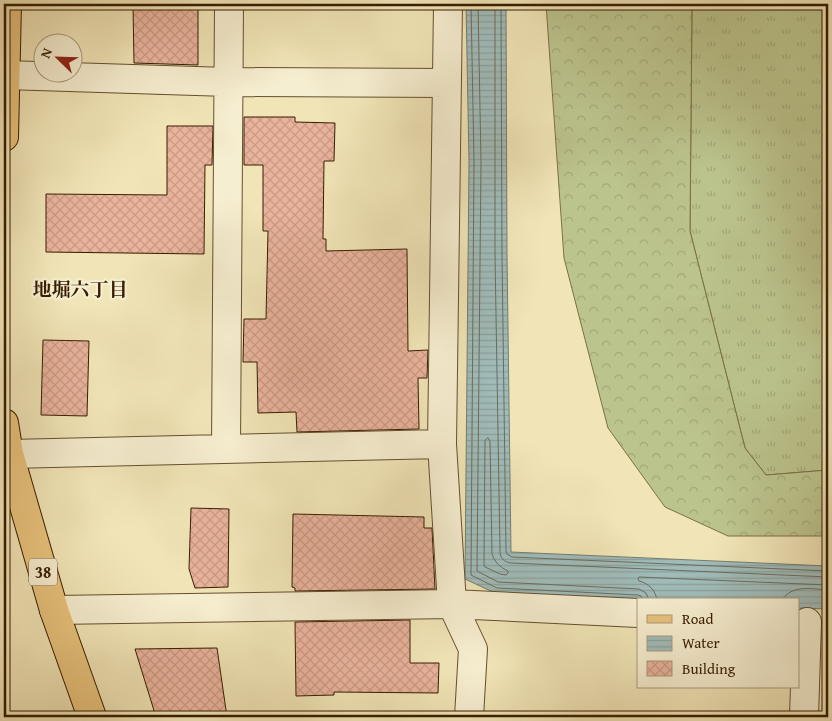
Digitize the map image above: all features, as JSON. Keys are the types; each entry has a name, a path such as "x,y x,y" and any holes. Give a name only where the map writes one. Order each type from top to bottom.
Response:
{"main road":[{"path":"4,137 7,4"},
{"name":"38","path":"4,423 9,454 54,610 92,717"}],"street":[{"path":"226,449 229,4"},
{"path":"448,4 442,444 452,604 474,649 469,717"},
{"path":"5,75 228,82 447,83"},
{"path":"9,454 442,444"},
{"path":"54,610 452,604 637,614"},
{"path":"804,717 811,622"}],"green space":[{"path":"546,4 692,4 690,231 745,448 766,475 828,470 828,536 728,536 665,507 608,428 564,258"},
{"path":"692,4 828,4 828,470 766,475 745,448 690,231"}],"water":[{"path":"466,4 506,4 511,552 828,566 828,609 800,608 800,598 637,598 637,600 495,593 465,579 469,161"}],"building":[{"path":"133,5 198,5 198,65 134,63"},
{"path":"244,117 295,117 295,122 335,123 334,161 324,161 323,239 326,239 326,251 407,249 408,351 428,350 427,378 418,378 419,429 297,432 296,412 258,413 257,362 243,362 244,319 266,319 268,231 263,231 263,165 244,165"},
{"path":"167,126 213,126 212,165 205,165 204,254 46,252 46,194 167,195"},
{"path":"43,340 89,341 87,416 41,415"},
{"path":"191,508 229,509 228,587 195,588 189,569"},
{"path":"293,514 424,517 424,528 432,528 435,589 295,591 295,588 292,587"},
{"path":"410,620 410,663 439,663 438,693 334,692 334,695 296,696 295,622"},
{"path":"217,648 227,717 156,717 135,649"}],"district":[{"name":"地堀六丁目","path":"80,289"}]}
